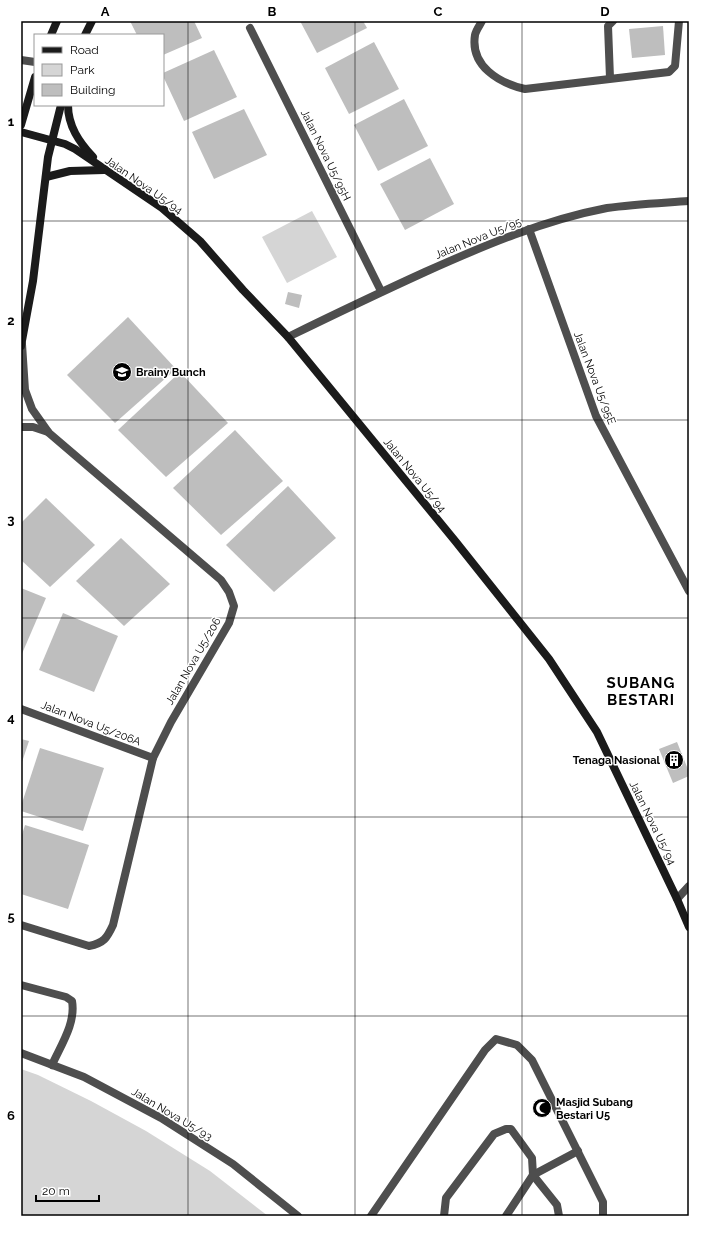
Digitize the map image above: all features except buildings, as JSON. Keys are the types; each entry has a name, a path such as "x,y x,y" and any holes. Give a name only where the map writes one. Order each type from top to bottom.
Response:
{"street":[{"path":"51,34 57,21"},
{"path":"86,34 92,21"},
{"path":"482,21 475,34 477,57 486,71 511,86 525,89 669,72 675,66 679,21"},
{"path":"610,78 608,26 613,21"},
{"name":"Jalan Nova U5/95H","path":"250,28 381,291"},
{"path":"21,60 34,62"},
{"path":"21,125 34,80"},
{"path":"21,345 33,281 48,157 61,106"},
{"path":"68,106 68,116 75,135 84,148 104,170"},
{"name":"Jalan Nova U5/94","path":"21,132 65,144 75,149 162,208 200,241 243,290 288,337 456,542 549,659 597,732 689,927"},
{"path":"46,177 70,171 104,170"},
{"name":"Jalan Nova U5/95","path":"288,337 381,291 468,252 529,230 608,208 689,201"},
{"name":"Jalan Nova U5/95E","path":"529,230 596,416 689,591"},
{"name":"Jalan Nova U5/206","path":"21,345 25,390 32,409 49,433 221,580 229,592 234,606 229,623 170,722 153,758 113,925 108,936 99,944 89,946 21,925"},
{"name":"Jalan Nova U5/206","path":"21,427 33,427 49,433"},
{"name":"Jalan Nova U5/206A","path":"21,708 153,758"},
{"path":"677,899 689,886"},
{"path":"21,985 66,997 72,1001 73,1007 71,1022 52,1065"},
{"path":"371,1216 485,1050 496,1039 518,1045 532,1060 603,1202 603,1216"},
{"name":"Jalan Nova U5/93","path":"21,1053 84,1077 161,1118 233,1164 298,1216"},
{"path":"444,1216 446,1198 494,1134 506,1129 512,1129 532,1158 533,1175 557,1206 559,1216"},
{"path":"506,1216 533,1175 578,1152"}],"green space":[{"path":"312,211 337,257 287,283 262,237"},
{"path":"21,1069 38,1075 91,1101 146,1131 210,1171 268,1216 21,1216"}],"place":[{"name":"Brainy Bunch","path":"122,372"},
{"name":"Tenaga Nasional","path":"674,760"},
{"name":"Masjid Subang Bestari U5","path":"542,1108"}],"district":[{"name":"SUBANG BESTARI","path":"641,692"}]}
